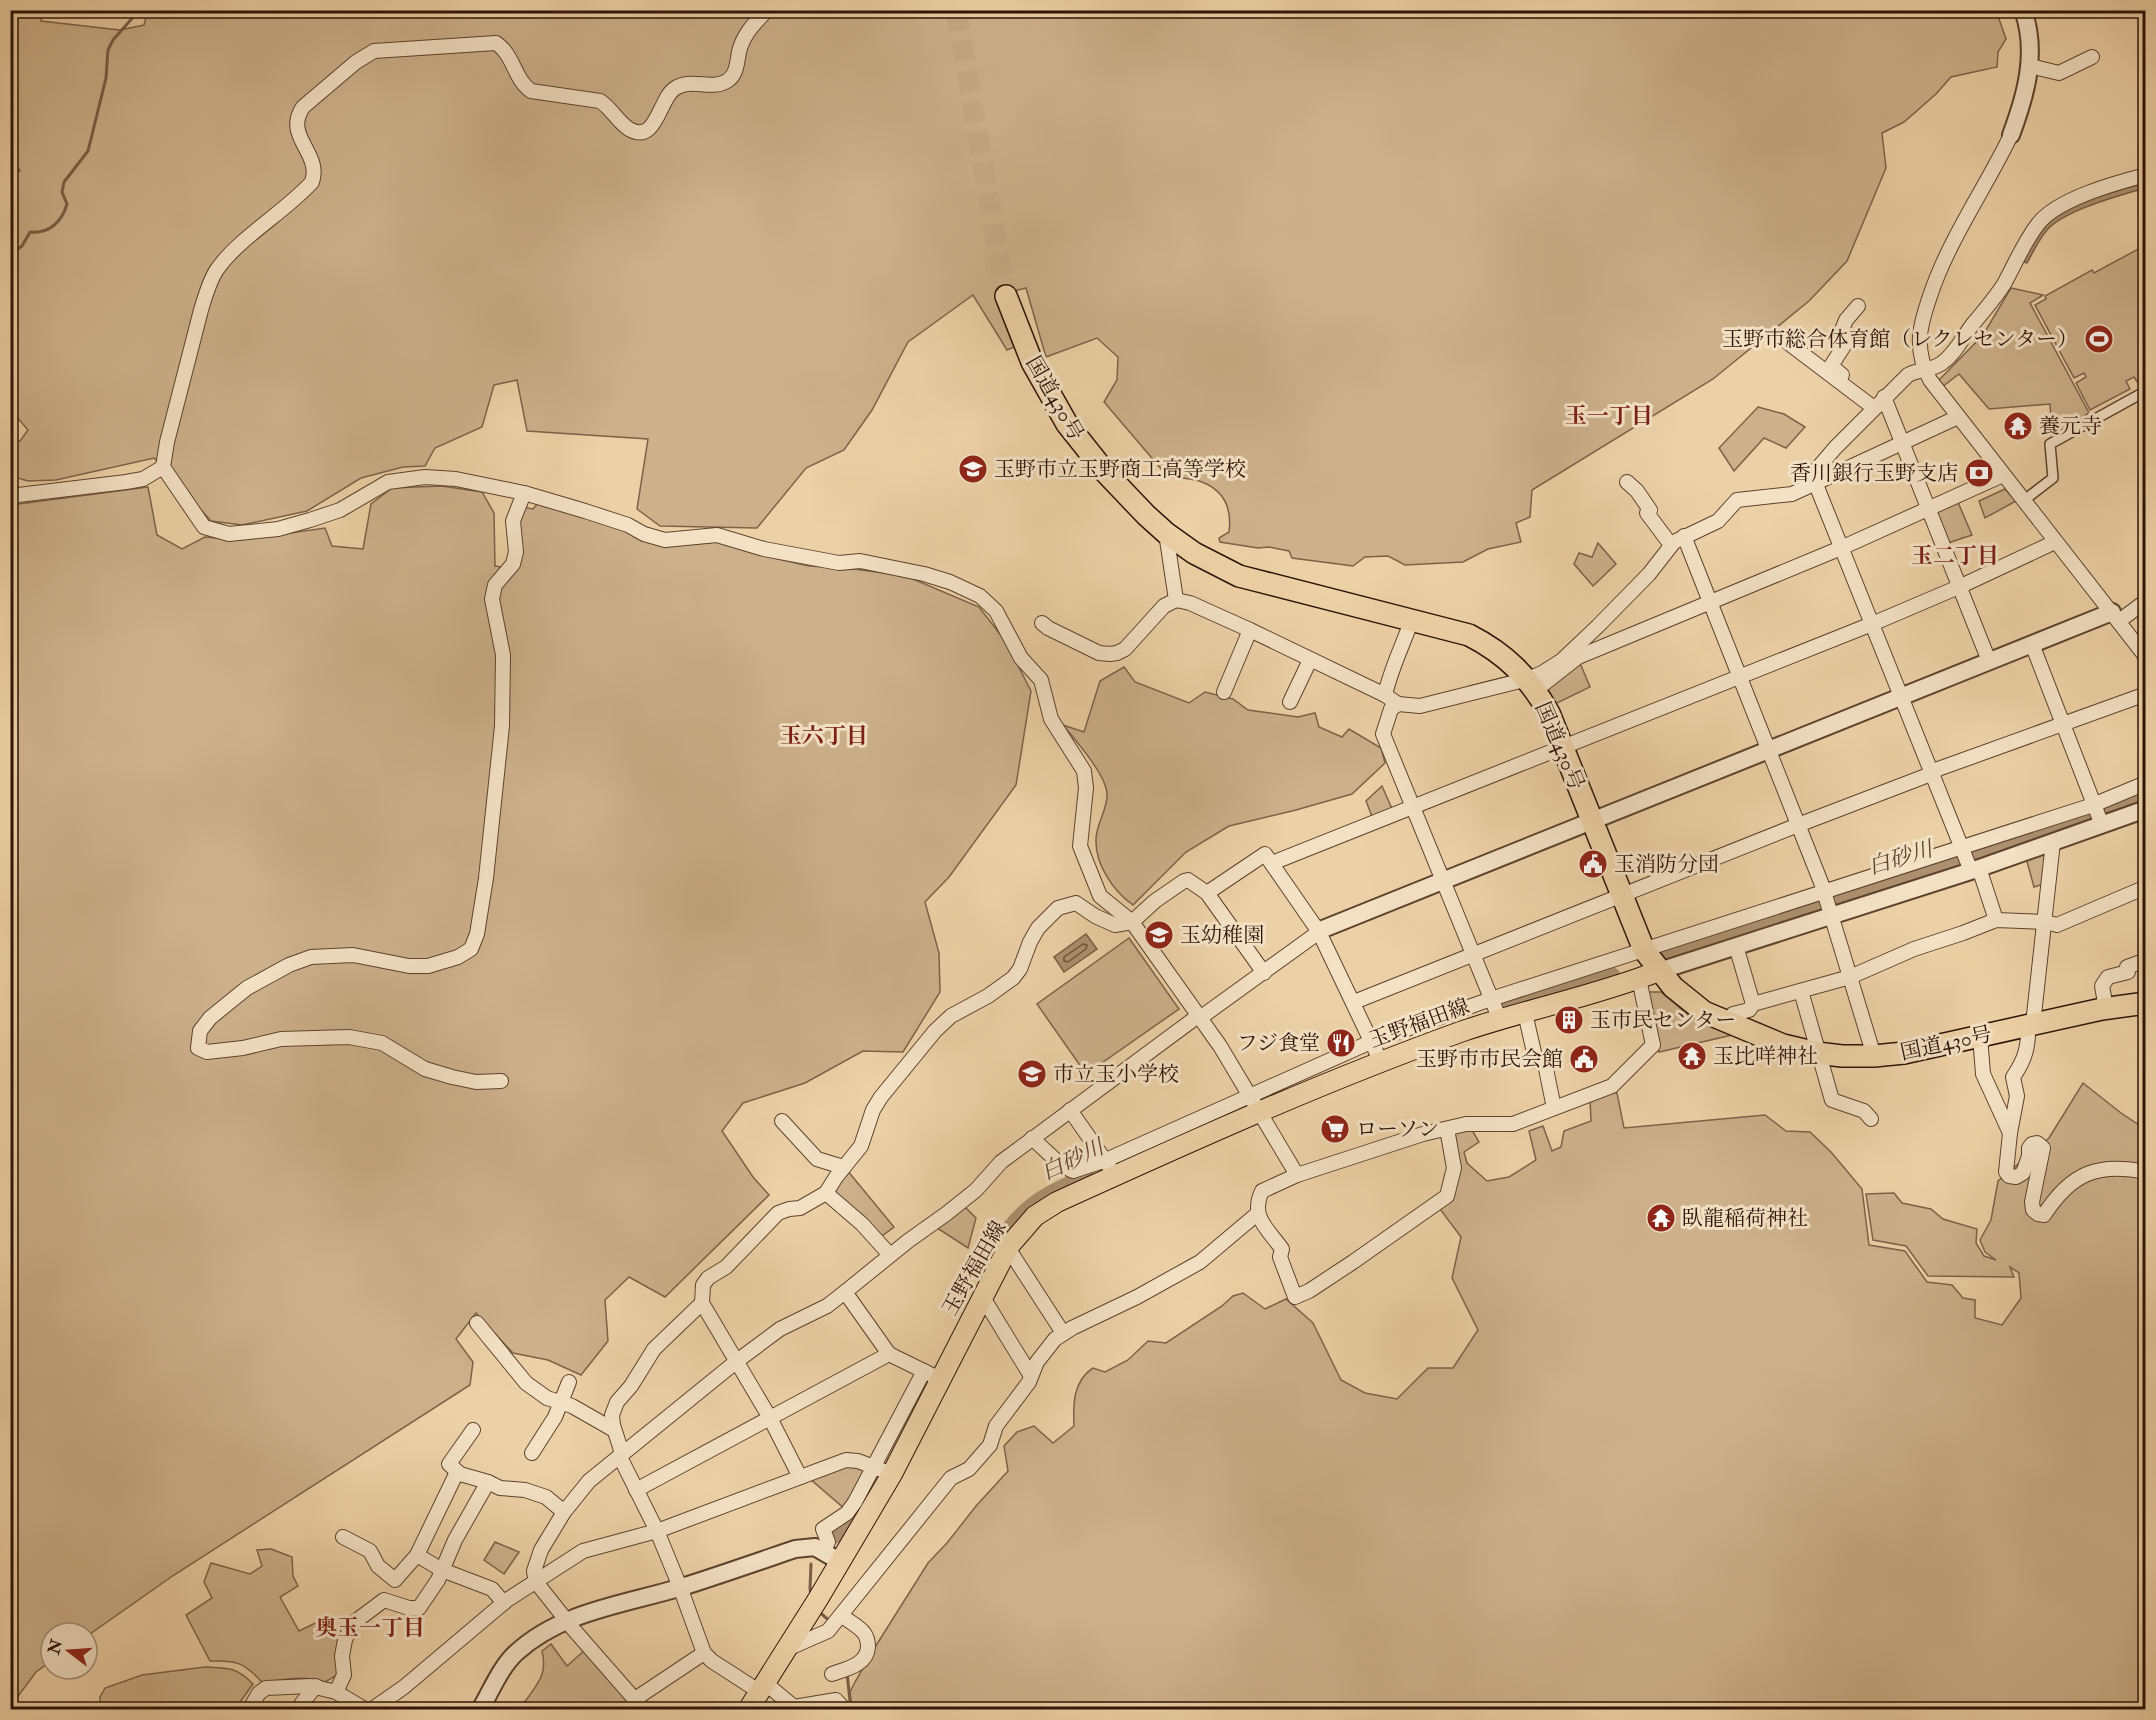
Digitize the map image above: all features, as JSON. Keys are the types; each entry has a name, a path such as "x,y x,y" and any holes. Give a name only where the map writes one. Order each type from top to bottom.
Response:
{"highway":[{"name":"国道430号","path":"1006,296 1032,362 1066,424 1106,473 1166,533 1194,553 1239,576 1412,619 1475,638 1520,670 1532,685 1563,747 1644,950 1659,971 1693,1005 1704,1012 1783,1045 1817,1053 1874,1056 1904,1053 2106,1008 2145,1003"}],"main road":[{"name":"玉野福田線","path":"748,1710 786,1650 832,1556 883,1470 932,1375 982,1296 1008,1248 1035,1216 1110,1168 1254,1103 1377,1052 1496,1009 1525,1013 1659,971"}],"street":[{"path":"766,10 748,30 742,41 735,71 731,78 716,85 687,84 674,89 663,104 653,125 649,130 642,132 634,132 627,128 607,105 600,101 531,91 524,86 507,53 496,43 430,49 383,49 366,55 356,62 303,107 298,114 297,131 314,164 315,173 312,182 235,250 216,271 201,310 167,442 163,467 204,527 229,534 278,529 310,520 340,510 378,487 401,479 425,477 456,479 524,493 628,525 644,534 665,540 717,535 765,549 839,563 860,561 924,574 950,582 980,596 996,611 1021,658 1041,680 1051,719 1084,771 1086,788 1080,846 1100,896 1132,922 1220,1046 1297,1175"},
{"path":"2022,10 2030,38 2030,66 2022,107 2012,135 1995,170 1940,266 1924,313 1920,336 1924,369 1958,417 2145,657"},
{"path":"2030,66 2059,73 2092,57"},
{"path":"1996,920 1931,774 1815,483 1817,469 1884,397 1908,375 1917,369 1934,368 1947,359 1993,300 2038,223 2060,205 2145,175"},
{"path":"1841,382 1844,377 1832,366 1850,338 1842,330 1846,320 1858,306"},
{"path":"1783,339 1874,408"},
{"path":"2023,501 2053,477 2050,444 2145,391"},
{"path":"1884,397 1989,661"},
{"path":"1532,685 1561,661 1649,574 1671,545 1684,536 1718,521 1737,500 1792,494 1958,417"},
{"path":"10,496 143,479 163,467"},
{"path":"2003,475 1841,548 1578,657 1532,685 1420,706 1398,705 1391,709 1383,734 1496,1009 1644,950 1827,903 1969,861 2097,814 2145,809"},
{"path":"1627,482 1650,510 1647,513 1671,545"},
{"path":"501,1081 476,1082 452,1077 425,1069 382,1043 349,1037 281,1039 207,1052 198,1048 200,1031 210,1018 247,988 273,973 311,957 353,955 409,966 428,966 458,957 471,949 477,934 486,879 502,726 503,655 492,599 495,585 513,564 516,552 513,521 524,493"},
{"path":"1166,533 1176,600"},
{"path":"1684,536 1827,903 1874,1056"},
{"path":"1272,863 1872,624 2055,542"},
{"path":"1042,623 1093,650 1110,654 1125,649 1164,606 1176,600 1190,603 1385,695 1398,705"},
{"path":"704,1653 639,1704 536,1582 534,1571 541,1551 564,1512 589,1481 738,1361 780,1329 827,1306 976,1190 1001,1162 1070,1110 1323,929 2032,644 2115,617 2145,601"},
{"path":"1385,695 1390,673 1404,644 1412,619"},
{"path":"1224,692 1250,630"},
{"path":"2032,644 2097,814"},
{"path":"1290,702 1310,660"},
{"path":"1354,1002 1931,774 1938,769 2145,694"},
{"path":"1659,971 1736,946 1827,903 1969,861 2053,842 2145,783"},
{"path":"2053,842 2031,1024 2023,1063 2013,1077 2017,1096 2006,1172 2009,1176 2016,1177 2022,1173 2032,1144 2037,1143 2043,1148 2032,1203 2033,1210 2038,1215 2044,1215 2063,1191 2096,1169 2115,1167 2145,1172"},
{"path":"1207,893 1265,854 1319,932 1377,1052"},
{"path":"800,1477 738,1361 702,1303 703,1285 708,1278 726,1267 778,1213 800,1208 826,1193 843,1167 861,1146 873,1110 893,1080 935,1031 951,1016 988,996 1013,978 1020,969 1038,928 1058,908 1076,903 1095,916 1115,925 1132,922 1155,901 1188,880 1207,893 1264,973"},
{"path":"1729,1023 1733,1014 1749,1010 1753,1004 1850,977 1914,949 1996,920 2045,922 2057,925 2145,887"},
{"path":"1736,946 1753,1004"},
{"path":"2106,1008 2102,986 2108,977 2145,960"},
{"path":"1447,1129 1454,1168 1447,1196 1309,1291 1295,1297 1280,1257 1282,1249 1257,1214 1256,1202 1262,1191 1297,1175 1423,1134 1466,1124 1513,1124 1612,1086 1653,1045 1639,979"},
{"path":"1802,991 1817,1053 1832,1100 1835,1103 1863,1111 1870,1119"},
{"path":"1525,1013 1536,1061 1544,1059 1554,1108"},
{"path":"1980,1036 1983,1074 2010,1134"},
{"path":"1032,1138 1061,1165 1073,1171 1110,1168 1070,1110"},
{"path":"782,1121 817,1159 843,1167"},
{"path":"826,1193 861,1224 890,1255"},
{"path":"786,1650 828,1631 951,1479 969,1469 990,1445 996,1426 1031,1376 1036,1362 1055,1339 1200,1262 1257,1214"},
{"path":"1008,1248 1064,1333"},
{"path":"845,1292 889,1354 932,1375"},
{"path":"982,1296 1031,1376"},
{"path":"702,1303 654,1348 631,1386 617,1402 612,1415 621,1450 620,1457 657,1531 704,1653 712,1661 762,1687 794,1708 836,1700 845,1710"},
{"path":"477,1323 526,1383 547,1398 572,1406 614,1430"},
{"path":"636,1490 889,1354"},
{"path":"532,1453 561,1403 569,1382"},
{"path":"473,1430 449,1464 457,1472 500,1488 525,1490 546,1497 564,1512"},
{"path":"371,1710 404,1687 504,1603 583,1551 657,1531 846,1460 852,1459 883,1470 847,1513 823,1529 832,1556"},
{"path":"343,1537 370,1551 378,1566 395,1580 417,1555 457,1472"},
{"path":"336,1692 344,1675 342,1656 345,1640 352,1624 384,1600 409,1608 419,1608 429,1595 454,1540 488,1482"},
{"path":"480,1710 516,1652 567,1620 680,1587 795,1549 808,1547 832,1556"},
{"path":"417,1555 442,1570 492,1589 504,1603"},
{"path":"832,1674 864,1659 868,1650 867,1639 863,1632 836,1621"},
{"path":"300,1710 302,1703 315,1686"},
{"path":"249,1710 266,1688 315,1686 336,1692 366,1710"}],"shaded area":[{"path":"148,10 1999,10 1998,16 2006,39 1998,52 1997,67 1951,77 1936,94 1904,122 1882,133 1886,168 1847,261 1809,301 1713,379 1532,490 1530,517 1516,523 1521,542 1488,549 1463,562 1405,565 1388,556 1365,557 1353,566 1292,558 1289,551 1269,547 1258,548 1220,542 1219,538 1229,532 1230,524 1228,508 1221,496 1210,486 1198,481 1168,477 1104,402 1117,380 1118,357 1097,338 1046,357 1026,288 995,296 1014,347 1007,350 973,295 908,342 872,410 844,450 806,468 757,528 660,526 637,509 648,439 527,431 517,380 494,385 482,427 435,448 425,466 403,467 361,478 307,511 242,525 211,521 154,458 56,480 28,481 11,476 10,444 20,441 28,430 10,409 11,170 20,171 11,153 11,11 42,11 41,21 120,30 144,25"},
{"name":"玉野市総合体育館（レクレセンター）","path":"2142,247 2146,255 2145,379 2138,383 2134,377 2126,381 2130,389 2090,410 2076,383 2086,377 2084,373 2074,378 2035,305 2046,299 2045,296 2092,270 2094,273"},
{"path":"2011,288 2043,295 2030,303 2089,413 2057,432 2052,433 2050,404 1989,409 1959,374 1942,387 1938,381 1983,335"},
{"path":"1758,407 1784,414 1805,427 1786,448 1764,438 1734,471 1719,448"},
{"path":"442,486 482,492 494,513 495,566 515,569 517,521 523,507 533,509 539,502 624,528 710,539 756,554 809,566 847,568 906,576 979,607 1006,642 1031,691 1016,785 949,877 925,902 939,953 940,992 903,1052 863,1051 805,1083 743,1103 722,1131 753,1177 769,1195 665,1297 629,1277 605,1300 608,1341 581,1375 548,1360 513,1353 476,1313 456,1339 473,1362 470,1385 174,1575 99,1628 99,1621 39,1621 39,1670 10,1707 11,505 148,487 157,535 182,549 205,537 241,540 325,528 332,546 363,549 371,504 392,488"},
{"path":"2005,489 2016,501 1985,518 1979,501"},
{"path":"1957,500 1972,535 1948,543 1934,509"},
{"path":"1598,543 1616,564 1593,586 1574,564 1579,553 1592,557"},
{"path":"1580,663 1590,687 1553,705 1546,686"},
{"path":"1124,667 1135,682 1189,703 1205,692 1233,699 1248,710 1298,717 1315,713 1319,727 1342,737 1349,729 1381,748 1385,763 1352,794 1229,826 1186,852 1133,905 1112,885 1102,867 1096,848 1098,828 1107,800 1105,786 1089,758 1063,725 1084,732 1100,681"},
{"path":"1382,786 1393,811 1373,819 1366,801"},
{"path":"2044,853 2047,855 2044,884 2034,887 2026,858"},
{"path":"1129,938 1179,1009 1086,1074 1037,1004"},
{"path":"1645,992 1661,992 1692,1018 1732,1035 1659,1052"},
{"path":"2083,1083 2145,1129 2145,1709 852,1710 850,1692 855,1682 928,1563 1008,1471 1004,1446 1017,1432 1034,1426 1053,1443 1074,1426 1074,1401 1078,1386 1086,1373 1093,1368 1105,1372 1128,1360 1148,1341 1166,1343 1222,1306 1233,1296 1243,1293 1265,1309 1286,1299 1313,1323 1341,1380 1365,1393 1397,1399 1428,1368 1453,1368 1478,1330 1452,1278 1461,1237 1440,1209 1453,1199 1451,1135 1462,1129 1472,1130 1479,1142 1464,1152 1467,1163 1487,1181 1509,1177 1536,1160 1529,1131 1543,1126 1552,1151 1561,1147 1564,1131 1591,1121 1590,1099 1609,1091 1617,1093 1624,1128 1765,1115 1786,1131 1810,1132 1831,1152 1862,1189 1869,1245 1905,1251 1927,1282 1952,1285 1963,1298 1975,1300 1975,1318 2002,1325 2021,1298 2019,1273 2010,1267 2014,1277 1928,1276 1906,1246 1873,1240 1866,1194 1894,1193 1902,1203 1931,1209 1943,1219 1977,1229 1976,1243 1984,1256 1996,1260 1985,1252 1980,1240 1991,1220 1998,1181 2049,1138"},
{"path":"847,1170 894,1227 879,1238 832,1195"},
{"path":"963,1205 976,1218 968,1248 934,1226"},
{"path":"850,1464 871,1468 845,1509 809,1478"},
{"path":"495,1542 519,1552 504,1574 484,1560"},
{"path":"271,1549 292,1557 293,1576 298,1586 280,1597 299,1631 328,1617 340,1636 339,1674 325,1682 302,1678 263,1683 240,1664 210,1661 186,1615 212,1598 204,1582 211,1563 250,1574 262,1566 257,1550"},
{"path":"551,1644 567,1666 585,1650 638,1709 534,1709 524,1703 540,1679 544,1667 542,1651"},
{"path":"205,1667 237,1671 253,1684 235,1709 100,1709 100,1697 105,1688 142,1675"}],"water":[{"path":"2145,183 2145,188 2093,204 2066,216 2041,237 2027,263 2022,261 2034,239 2051,219 2076,205"},
{"path":"1086,934 1097,949 1064,972 1054,957"}],"waterway":[{"path":"10,254 22,246 30,232 49,229 62,216 67,204 62,192 64,182 88,151 106,78 108,50 113,40 135,15"},
{"path":"1469,687 1512,676"},
{"name":"白砂川","path":"1667,954 1968,862 2146,797"},
{"name":"白砂川","path":"1510,1007 1610,976"},
{"name":"白砂川","path":"1000,1246 1017,1222 1047,1197 1086,1179"},
{"name":"白砂川","path":"833,1534 853,1518 869,1498"},
{"path":"811,1564 811,1596"},
{"path":"818,1611 831,1622"},
{"path":"847,1673 851,1710"}],"tunnel":[{"path":"956,10 1006,296"}],"place":[{"name":"玉野市総合体育館（レクレセンター）","path":"2099,339"},
{"name":"養元寺","path":"2018,426"},
{"name":"玉野市立玉野商工高等学校","path":"973,469"},
{"name":"香川銀行玉野支店","path":"1979,473"},
{"name":"玉消防分団","path":"1593,864"},
{"name":"玉幼稚園","path":"1159,935"},
{"name":"玉市民センター","path":"1569,1020"},
{"name":"フジ食堂","path":"1341,1043"},
{"name":"玉比咩神社","path":"1692,1056"},
{"name":"玉野市市民会館","path":"1584,1059"},
{"name":"市立玉小学校","path":"1032,1074"},
{"name":"ローソン","path":"1335,1129"},
{"name":"臥龍稲荷神社","path":"1661,1218"}],"district":[{"name":"玉一丁目","path":"1609,415"},
{"name":"玉二丁目","path":"1955,555"},
{"name":"玉六丁目","path":"824,735"},
{"name":"奥玉一丁目","path":"370,1627"}]}
